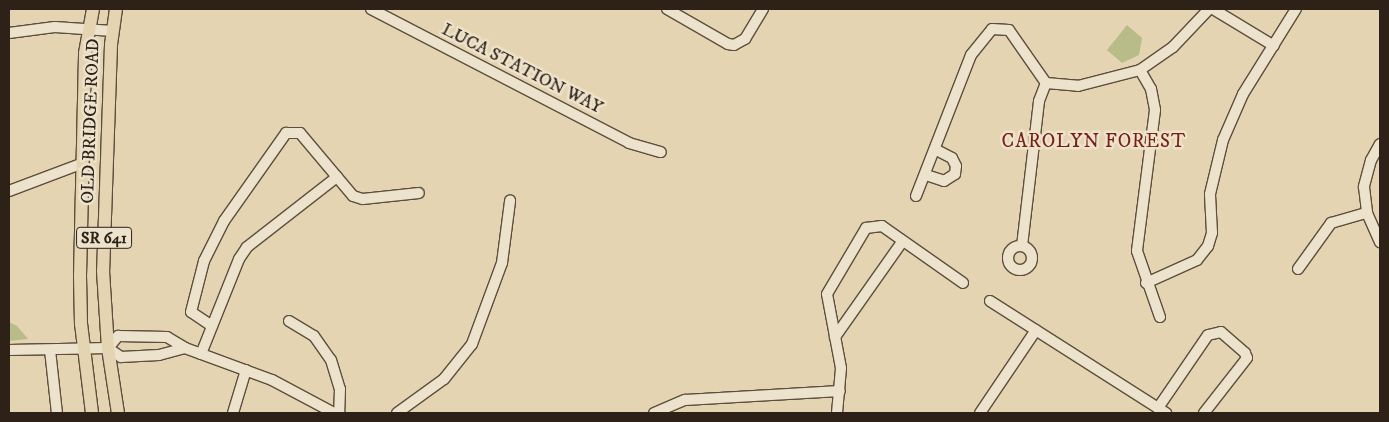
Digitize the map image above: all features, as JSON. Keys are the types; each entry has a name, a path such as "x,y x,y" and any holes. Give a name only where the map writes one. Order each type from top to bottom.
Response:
{"main road":[{"name":"OLD BRIDGE ROAD","path":"92,9 88,29 80,276 84,349 92,413"},
{"name":"OLD BRIDGE ROAD","path":"116,9 112,30 103,271 108,348 118,413"}],"street":[{"name":"LUCA STATION WAY","path":"371,9 629,143 662,152"},
{"path":"668,9 728,44 734,45 745,39 763,9"},
{"path":"916,196 936,150 971,55 992,29 1009,30 1046,83 1064,86 1085,84 1140,70 1172,47 1211,9 1274,46"},
{"path":"1146,283 1197,260 1208,246 1212,232 1210,194 1223,140 1243,94 1296,9"},
{"path":"9,33 35,28 112,30"},
{"path":"1140,70 1151,89 1154,110 1136,251 1146,283 1160,317"},
{"path":"1022,246 1039,101 1046,83"},
{"path":"212,326 196,319 191,312 204,261 224,221 286,132 300,133 347,190 359,199 420,193"},
{"path":"1380,144 1366,176 1367,213 1380,242"},
{"path":"926,175 944,181 954,174 956,166 952,158 936,150"},
{"path":"9,191 83,163"},
{"path":"201,354 247,247 337,177"},
{"path":"397,413 430,392 460,363 481,325 502,263 510,201"},
{"path":"1298,269 1331,223 1367,213"},
{"path":"837,413 840,391 835,338 826,294 866,228 882,226 902,242 963,283"},
{"path":"835,338 902,242"},
{"path":"990,301 1162,411 1208,335 1221,332 1245,353 1247,358 1204,413"},
{"path":"290,321 314,336 331,360 340,389 339,413"},
{"path":"980,413 1036,330"},
{"path":"108,348 118,336 167,337 185,348 272,380 334,413"},
{"path":"9,350 108,348 120,357 159,355 185,348"},
{"path":"50,350 57,413"},
{"path":"233,413 246,370"},
{"path":"654,413 685,400 782,392 840,391"}],"green space":[{"path":"1127,25 1142,38 1139,55 1122,63 1107,50"},
{"path":"9,322 17,326 28,339 9,341"}],"district":[{"name":"CAROLYN FOREST","path":"1094,142"}]}
